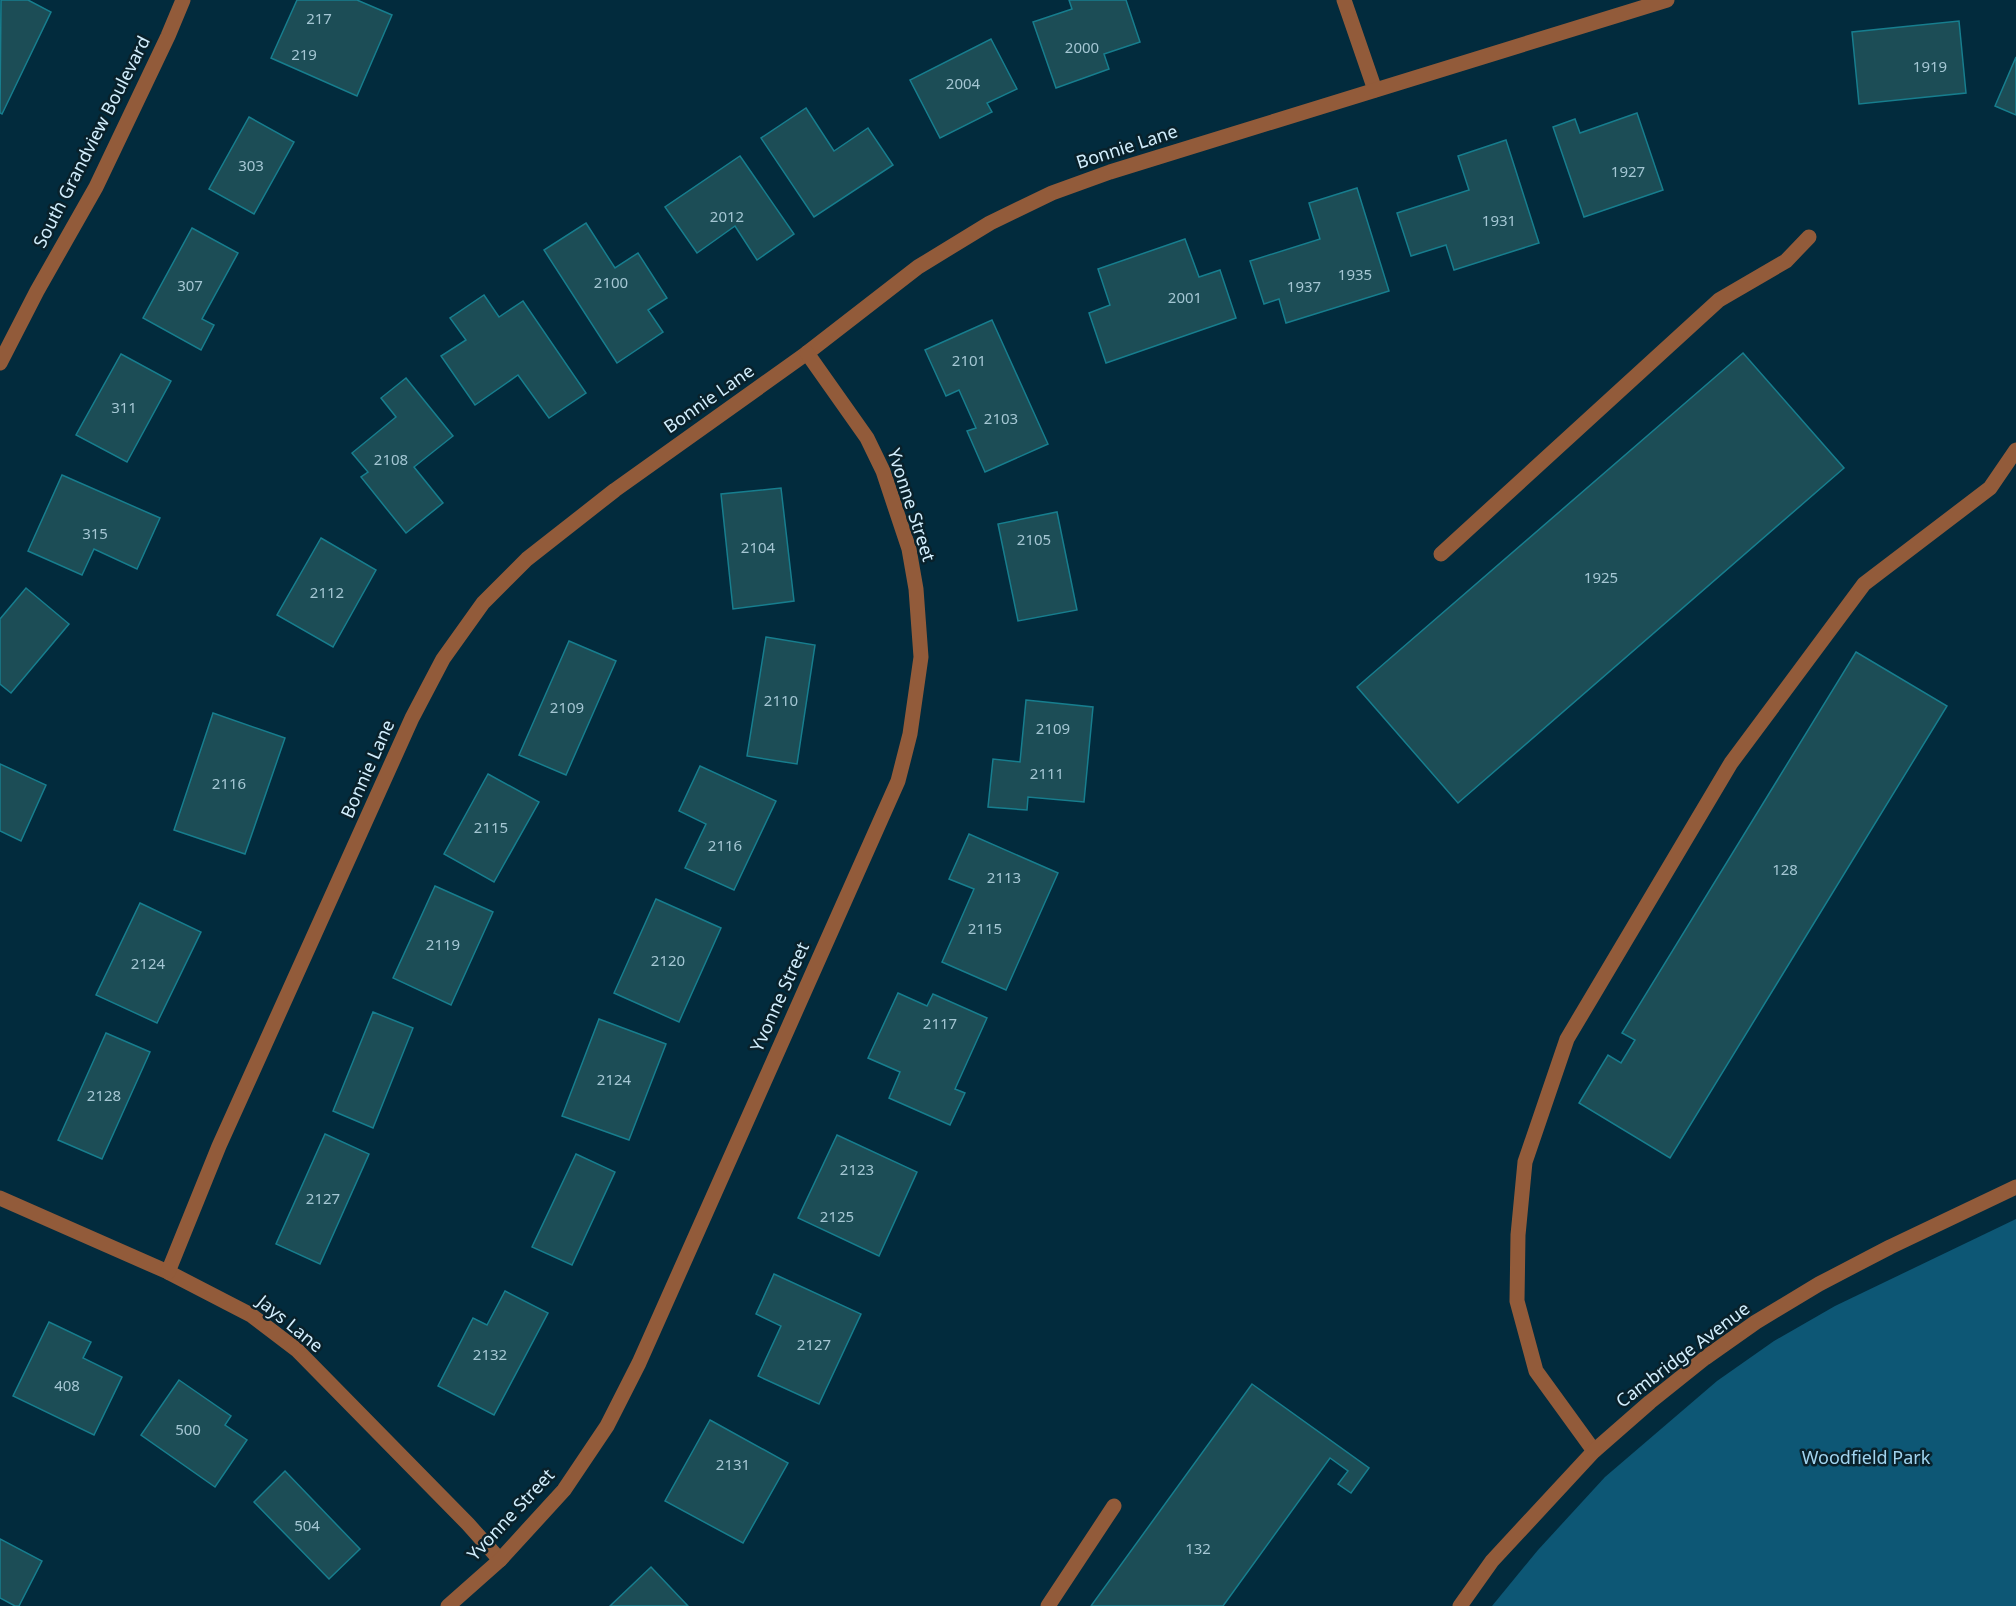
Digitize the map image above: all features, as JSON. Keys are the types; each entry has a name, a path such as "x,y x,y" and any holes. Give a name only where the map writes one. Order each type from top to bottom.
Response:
{"street":[{"name":"South Grandview Boulevard","path":"0,363 37,291 96,187 183,0"},
{"path":"1344,0 1375,90"},
{"name":"Bonnie Lane","path":"168,1272 219,1146 412,718 443,659 483,603 527,559 615,489 807,353 918,267 990,223 1052,193 1110,172 1666,0"},
{"path":"1441,554 1719,300 1786,261 1809,237"},
{"name":"Yvonne Street","path":"448,1606 500,1560 564,1490 607,1426 639,1363 898,781 910,734 921,657 916,589 909,549 883,471 867,438 807,353"},
{"path":"1594,1451 1536,1371 1517,1301 1518,1235 1525,1162 1567,1039 1731,763 1864,584 1990,488 2016,450"},
{"name":"Cambridge Avenue","path":"1460,1606 1492,1561 1594,1451 1705,1358 1756,1322 1819,1284 1890,1247 2016,1187"},
{"name":"Jays Lane","path":"0,1198 168,1272 251,1315 297,1350 460,1516 500,1560"},
{"path":"1048,1606 1114,1506"}],"green space":[{"name":"Woodfield Park","path":"2016,1219 2016,1606 1492,1606 1538,1550 1605,1477 1717,1381 1774,1341 1835,1306"}],"building":[{"path":"1,0 28,0 51,12 2,114 0,113"},
{"path":"297,0 357,0 392,15 357,96 271,58"},
{"path":"1069,0 1126,0 1140,42 1104,54 1109,69 1056,88 1033,22 1072,9"},
{"path":"1959,21 1966,93 1859,104 1852,32"},
{"path":"991,39 1017,89 987,103 992,112 940,138 910,80"},
{"path":"2016,57 2016,115 1995,106"},
{"path":"806,108 834,151 868,128 893,165 814,217 761,138"},
{"path":"1637,113 1663,190 1584,217 1553,127 1575,119 1580,133"},
{"path":"249,117 294,142 254,214 209,189"},
{"path":"1506,140 1539,243 1454,270 1446,245 1411,256 1397,213 1469,190 1458,156"},
{"path":"740,156 794,234 757,260 735,226 697,253 665,207"},
{"path":"1357,188 1389,291 1286,323 1279,299 1264,304 1250,261 1320,239 1309,203"},
{"path":"586,223 615,268 638,253 667,298 648,310 663,332 617,363 544,250"},
{"path":"192,228 238,253 202,319 214,325 201,350 143,318"},
{"path":"1185,239 1199,277 1220,270 1236,318 1106,363 1089,313 1110,305 1098,269"},
{"path":"484,295 499,317 523,301 586,393 549,418 518,375 475,405 441,356 466,340 450,318"},
{"path":"992,320 1048,444 985,472 967,431 976,428 959,390 946,396 925,350"},
{"path":"1743,353 1844,468 1458,803 1357,687"},
{"path":"121,354 171,381 127,462 76,435"},
{"path":"406,378 453,436 414,467 443,503 406,533 361,477 368,472 352,453 396,417 381,398"},
{"path":"62,475 160,518 137,569 94,549 82,575 28,551"},
{"path":"781,488 794,601 733,609 721,494"},
{"path":"1057,512 1077,610 1018,621 998,524"},
{"path":"321,538 376,570 333,647 277,615"},
{"path":"26,588 69,624 11,693 0,684 0,619"},
{"path":"766,637 815,645 797,764 747,756"},
{"path":"569,641 616,661 566,775 519,755"},
{"path":"1856,652 1947,706 1670,1158 1579,1103 1608,1055 1621,1063 1635,1040 1622,1033"},
{"path":"1026,700 1093,707 1084,802 1028,797 1027,810 988,807 993,759 1020,762"},
{"path":"213,713 285,738 245,854 174,830"},
{"path":"0,764 46,785 21,841 0,831"},
{"path":"700,766 776,801 734,890 685,868 706,824 679,811"},
{"path":"488,774 539,802 494,882 444,854"},
{"path":"969,834 1058,873 1006,990 942,962 974,889 949,879"},
{"path":"435,886 493,912 451,1005 393,978"},
{"path":"656,899 721,928 679,1022 614,993"},
{"path":"140,903 201,932 157,1023 96,995"},
{"path":"898,993 927,1006 933,994 987,1018 955,1089 965,1093 950,1125 889,1098 900,1072 868,1058"},
{"path":"373,1012 413,1028 373,1128 333,1111"},
{"path":"599,1019 666,1044 629,1140 562,1116"},
{"path":"106,1033 150,1052 102,1159 58,1140"},
{"path":"325,1134 369,1154 320,1264 276,1244"},
{"path":"837,1135 917,1172 879,1256 798,1218"},
{"path":"576,1154 615,1172 572,1265 532,1247"},
{"path":"774,1274 861,1314 819,1404 758,1376 781,1326 756,1314"},
{"path":"505,1291 548,1313 494,1415 438,1386 473,1318 487,1325"},
{"path":"49,1322 91,1342 83,1358 122,1377 94,1435 13,1396"},
{"path":"179,1380 231,1416 225,1425 247,1440 215,1487 141,1435"},
{"path":"1252,1384 1369,1468 1351,1493 1338,1484 1348,1471 1330,1458 1223,1606 1091,1606"},
{"path":"710,1420 788,1463 743,1543 665,1501"},
{"path":"285,1471 360,1549 329,1579 254,1502"},
{"path":"0,1539 42,1561 19,1606 0,1598"},
{"path":"651,1567 688,1606 610,1606"}]}
